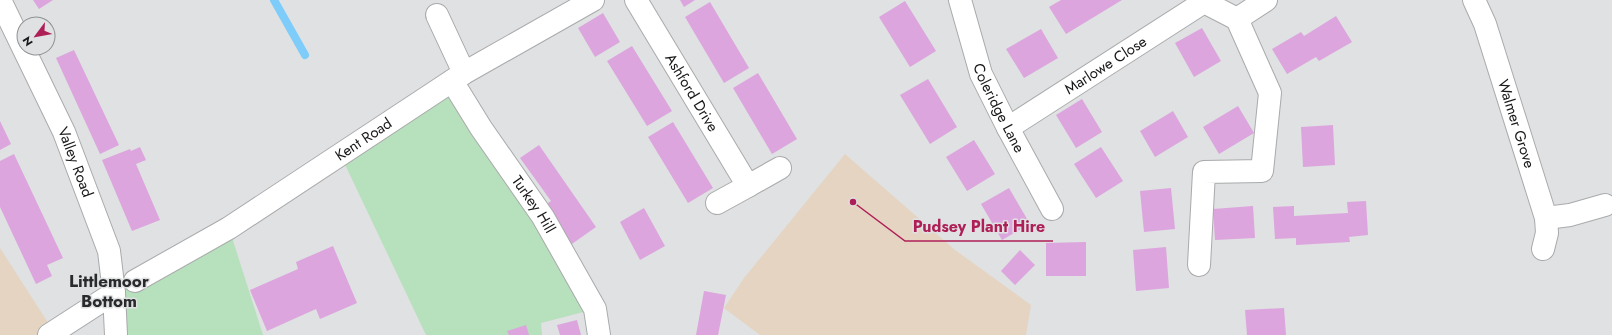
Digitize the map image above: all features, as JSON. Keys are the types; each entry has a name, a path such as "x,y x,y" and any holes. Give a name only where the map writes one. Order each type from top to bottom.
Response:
{"street":[{"name":"Valley Road","path":"0,0 6,27 67,139 109,251 114,293 116,335"},
{"name":"Ashford Drive","path":"636,0 748,186"},
{"name":"Coleridge Lane","path":"960,0 981,74 1008,128 1052,209"},
{"path":"1199,265 1204,172 1262,171 1270,93 1237,19 1266,0"},
{"name":"Walmer Grove","path":"1474,0 1485,24 1546,218 1547,233 1543,250"},
{"name":"Marlowe Close","path":"1008,128 1203,1 1237,19"},
{"name":"Kent Road","path":"135,281 229,228 458,77 580,3"},
{"name":"Turkey Hill","path":"437,15 458,77 481,128 543,217 595,309 599,335"},
{"path":"717,203 780,168"},
{"path":"1546,218 1570,215 1605,205"},
{"path":"50,335 114,293"}],"shaded area":[{"path":"845,154 955,250 1031,305 1026,335 760,335 724,308 744,278"},
{"path":"0,248 54,332 49,335 0,335"}],"green space":[{"path":"452,81 595,309 541,323 542,335 426,335 340,154"},
{"path":"229,228 263,335 116,335 114,293"}],"building":[{"path":"33,0 53,0 39,9"},
{"path":"680,0 695,0 684,7"},
{"path":"1061,0 1122,0 1066,34 1049,7"},
{"path":"905,1 936,51 910,67 879,17"},
{"path":"710,2 749,68 724,83 685,17"},
{"path":"603,13 620,42 595,57 578,28"},
{"path":"1336,16 1352,42 1319,61 1316,57 1287,74 1272,49 1301,32 1304,36"},
{"path":"1202,28 1221,61 1194,77 1175,43"},
{"path":"1041,29 1058,58 1024,78 1006,49"},
{"path":"632,46 672,111 647,126 607,61"},
{"path":"74,50 119,145 100,154 56,58"},
{"path":"758,73 797,139 772,154 733,88"},
{"path":"928,79 957,127 930,144 900,95"},
{"path":"1082,99 1102,132 1076,148 1056,115"},
{"path":"1238,106 1254,133 1219,154 1203,127"},
{"path":"1173,111 1188,137 1155,157 1140,131"},
{"path":"0,121 11,144 0,150"},
{"path":"673,122 713,188 688,203 648,137"},
{"path":"1333,125 1335,165 1303,167 1301,127"},
{"path":"974,140 995,174 967,191 946,157"},
{"path":"539,145 596,227 569,246 541,208 551,201 520,158"},
{"path":"140,147 146,160 136,164 160,220 132,231 102,160 130,149 131,151"},
{"path":"1101,147 1123,181 1096,198 1074,164"},
{"path":"14,154 63,258 47,265 52,276 36,284 0,207 0,161"},
{"path":"1009,188 1030,224 1002,240 981,204"},
{"path":"1171,188 1175,229 1144,232 1140,191"},
{"path":"1366,201 1368,235 1349,237 1350,242 1296,245 1296,238 1275,239 1273,207 1294,206 1294,216 1348,213 1347,202"},
{"path":"1253,206 1255,238 1215,240 1213,209"},
{"path":"644,208 665,246 640,260 620,222"},
{"path":"1086,242 1086,276 1046,276 1046,243"},
{"path":"333,246 357,303 320,319 316,309 267,331 250,290 298,269 296,262"},
{"path":"1166,247 1169,288 1136,291 1133,250"},
{"path":"1020,250 1035,265 1015,285 1001,271"},
{"path":"704,291 726,295 718,335 696,335"},
{"path":"1284,308 1286,335 1247,335 1245,310"},
{"path":"577,320 581,335 560,335 557,325"},
{"path":"526,325 529,335 509,335 507,331"}],"waterway":[{"path":"274,0 305,55"}],"place":[{"name":"Pudsey Plant Hire","path":"853,202"}],"district":[{"name":"Littlemoor Bottom","path":"109,291"}]}
